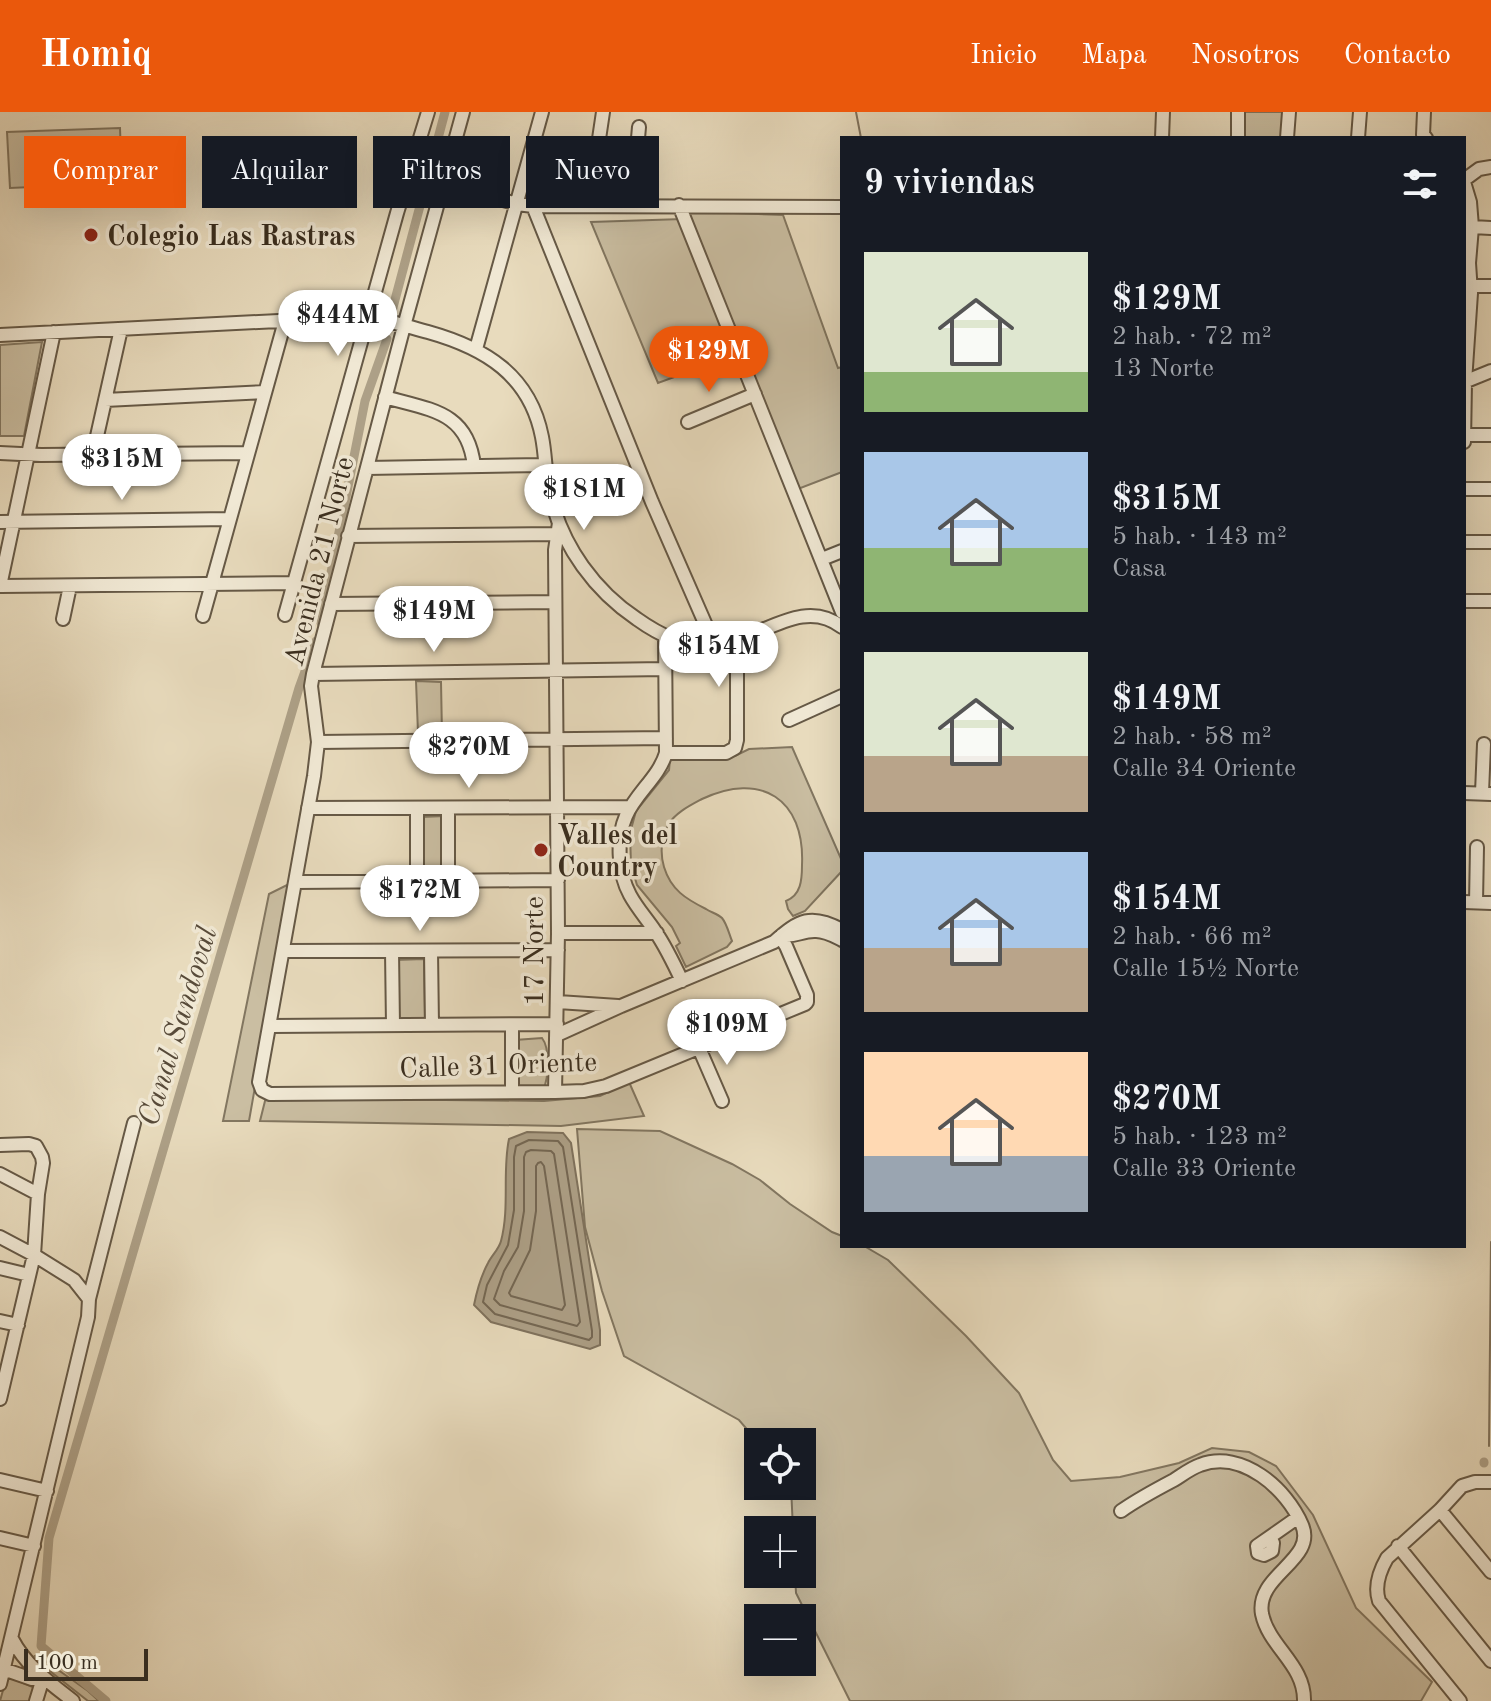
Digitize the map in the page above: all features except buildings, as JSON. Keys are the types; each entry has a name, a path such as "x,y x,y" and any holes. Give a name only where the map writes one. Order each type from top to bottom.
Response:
{"street":[{"name":"Avenida 21 Norte","path":"285,615 428,112"},
{"name":"Avenida 21 Norte","path":"456,136 463,112"},
{"path":"476,349 542,112"},
{"path":"599,136 603,112"},
{"path":"1162,136 1163,112"},
{"path":"1238,112 1238,136"},
{"path":"1288,134 1289,112"},
{"path":"1358,136 1360,112"},
{"path":"1424,112 1423,135 1432,136"},
{"path":"638,136 639,127"},
{"path":"1466,179 1479,169 1491,167"},
{"path":"1466,188 1472,227 1466,263 1471,286 1466,355"},
{"path":"510,202 526,205"},
{"path":"659,205 840,207"},
{"path":"0,335 368,317 449,338 476,349 515,380 539,425 557,529 601,589 634,617 665,636 691,644 715,646 799,616 840,619 822,559 679,205"},
{"name":"Avenida 21 Norte","path":"270,1094 262,1090 259,1082 318,742 311,686 313,674 436,208"},
{"path":"534,208 652,502 715,646"},
{"path":"1472,227 1491,228"},
{"path":"1471,286 1491,286"},
{"path":"203,616 285,321"},
{"path":"93,454 121,329"},
{"path":"54,332 0,586 293,583"},
{"path":"1466,381 1491,371"},
{"path":"105,400 265,392"},
{"path":"688,422 755,394"},
{"path":"385,397 452,420 462,429 469,442 474,466"},
{"path":"1466,435 1491,435"},
{"path":"0,453 248,453"},
{"path":"367,468 545,465"},
{"path":"1466,489 1491,489"},
{"path":"0,522 230,519"},
{"path":"348,536 557,529"},
{"name":"17 Norte","path":"555,1092 558,1002 557,529"},
{"path":"1466,542 1491,542"},
{"path":"822,559 840,552"},
{"path":"63,619 70,586"},
{"path":"1466,601 1491,601"},
{"path":"331,604 555,602"},
{"path":"665,636 666,753 622,826 621,870 632,899 657,933 682,981"},
{"path":"666,753 724,753 733,750 737,740 737,640"},
{"path":"313,674 665,669"},
{"path":"789,720 840,697"},
{"path":"318,742 666,738"},
{"path":"1466,793 1486,794 1484,744"},
{"path":"308,808 631,807"},
{"path":"417,808 417,881"},
{"path":"448,808 448,881"},
{"path":"1477,847 1470,902 1491,903"},
{"path":"295,882 558,880"},
{"path":"271,1026 512,1025 557,1030 774,942 795,925 810,920 827,922 840,929"},
{"path":"781,936 790,937 817,930 840,939"},
{"path":"558,933 657,933"},
{"name":"Calle 31 Oriente","path":"270,1094 555,1092 606,1086 802,1007 807,1002 807,995 781,936"},
{"path":"283,951 558,950"},
{"path":"392,951 393,1025"},
{"path":"431,951 432,1025"},
{"path":"558,1002 621,1006"},
{"path":"512,1025 512,1092"},
{"path":"699,1048 722,1101"},
{"path":"0,1684 88,1317 89,1299 134,1123"},
{"path":"0,1145 36,1146 43,1163 34,1255 18,1325 3,1370 0,1399"},
{"path":"0,1174 38,1194"},
{"path":"0,1237 74,1280 89,1299"},
{"path":"0,1268 29,1275"},
{"path":"0,1321 18,1325"},
{"path":"1121,1511 1201,1465 1214,1462 1231,1462 1245,1467 1263,1476 1278,1489 1303,1526 1305,1540 1295,1557 1269,1584 1262,1598 1261,1612 1268,1632 1296,1669 1304,1701"},
{"path":"0,1480 47,1491"},
{"path":"1460,1701 1379,1601 1377,1586 1387,1558 1462,1486 1491,1482"},
{"path":"1440,1510 1491,1572"},
{"path":"1270,1537 1297,1518"},
{"path":"0,1538 34,1546"},
{"path":"1398,1546 1491,1661"},
{"path":"12,1639 22,1656 43,1678 73,1701"},
{"path":"2,1669 32,1679 43,1678"},
{"path":"36,1701 43,1678"},
{"path":"1442,1701 1449,1688"}],"shaded area":[{"path":"1238,112 1289,112 1287,136 1238,136"},
{"path":"120,128 120,136 24,136 24,187 10,188 7,132"},
{"path":"685,211 783,215 840,368 840,473 798,489"},
{"path":"683,219 740,353 658,383 591,222"},
{"path":"42,342 24,436 0,436 0,345"},
{"path":"416,681 441,682 442,734 418,733"},
{"path":"792,747 840,856 840,873 805,911 793,916 786,901 798,891 801,881 801,842 796,823 787,808 775,797 760,790 743,788 723,791 687,807 674,817 666,830 662,846 664,867 680,893 722,918 732,941 727,947 686,967 676,946 680,943 672,927 637,885 631,865 630,833 636,811 669,770 670,760 735,756 749,749"},
{"path":"445,816 444,873 421,873 421,817"},
{"path":"291,883 249,1121 223,1121 269,894"},
{"path":"424,959 425,1019 395,1019 395,960"},
{"path":"542,1038 548,1063 543,1090 516,1087 515,1040"},
{"path":"629,1082 644,1116 561,1126 260,1121 265,1101 270,1098 544,1101 600,1096"},
{"path":"577,1129 660,1131 732,1164 840,1235 840,1248 867,1248 888,1260 1019,1393 1053,1460 1071,1481 1120,1477 1179,1463 1212,1448 1249,1452 1276,1466 1313,1515 1356,1608 1432,1682 1421,1701 850,1701 816,1633 816,1604 802,1604 796,1593 796,1588 816,1588 816,1516 792,1516 792,1500 816,1500 816,1428 746,1428 739,1420 624,1356 585,1227"},
{"path":"37,1655 99,1701 88,1701 46,1668"},
{"path":"7,1676 35,1688 30,1701 0,1701"}],"water":[{"path":"527,1132 563,1133 571,1143 600,1330 600,1345 590,1349 491,1322 474,1305 483,1273 499,1247 504,1228 509,1139"}],"waterway":[{"name":"Canal Sandoval","path":"392,311 445,112"},
{"path":"856,112 861,136"},
{"name":"Canal Sandoval","path":"321,623 365,401 387,339"},
{"name":"Canal Sandoval","path":"106,1701 41,1646 49,1538 299,688 316,641"},
{"path":"1489,1446 1491,1242"}],"place":[{"name":"Colegio Las Rastras","path":"91,235"},
{"name":"Valles del Country","path":"541,850"}]}
